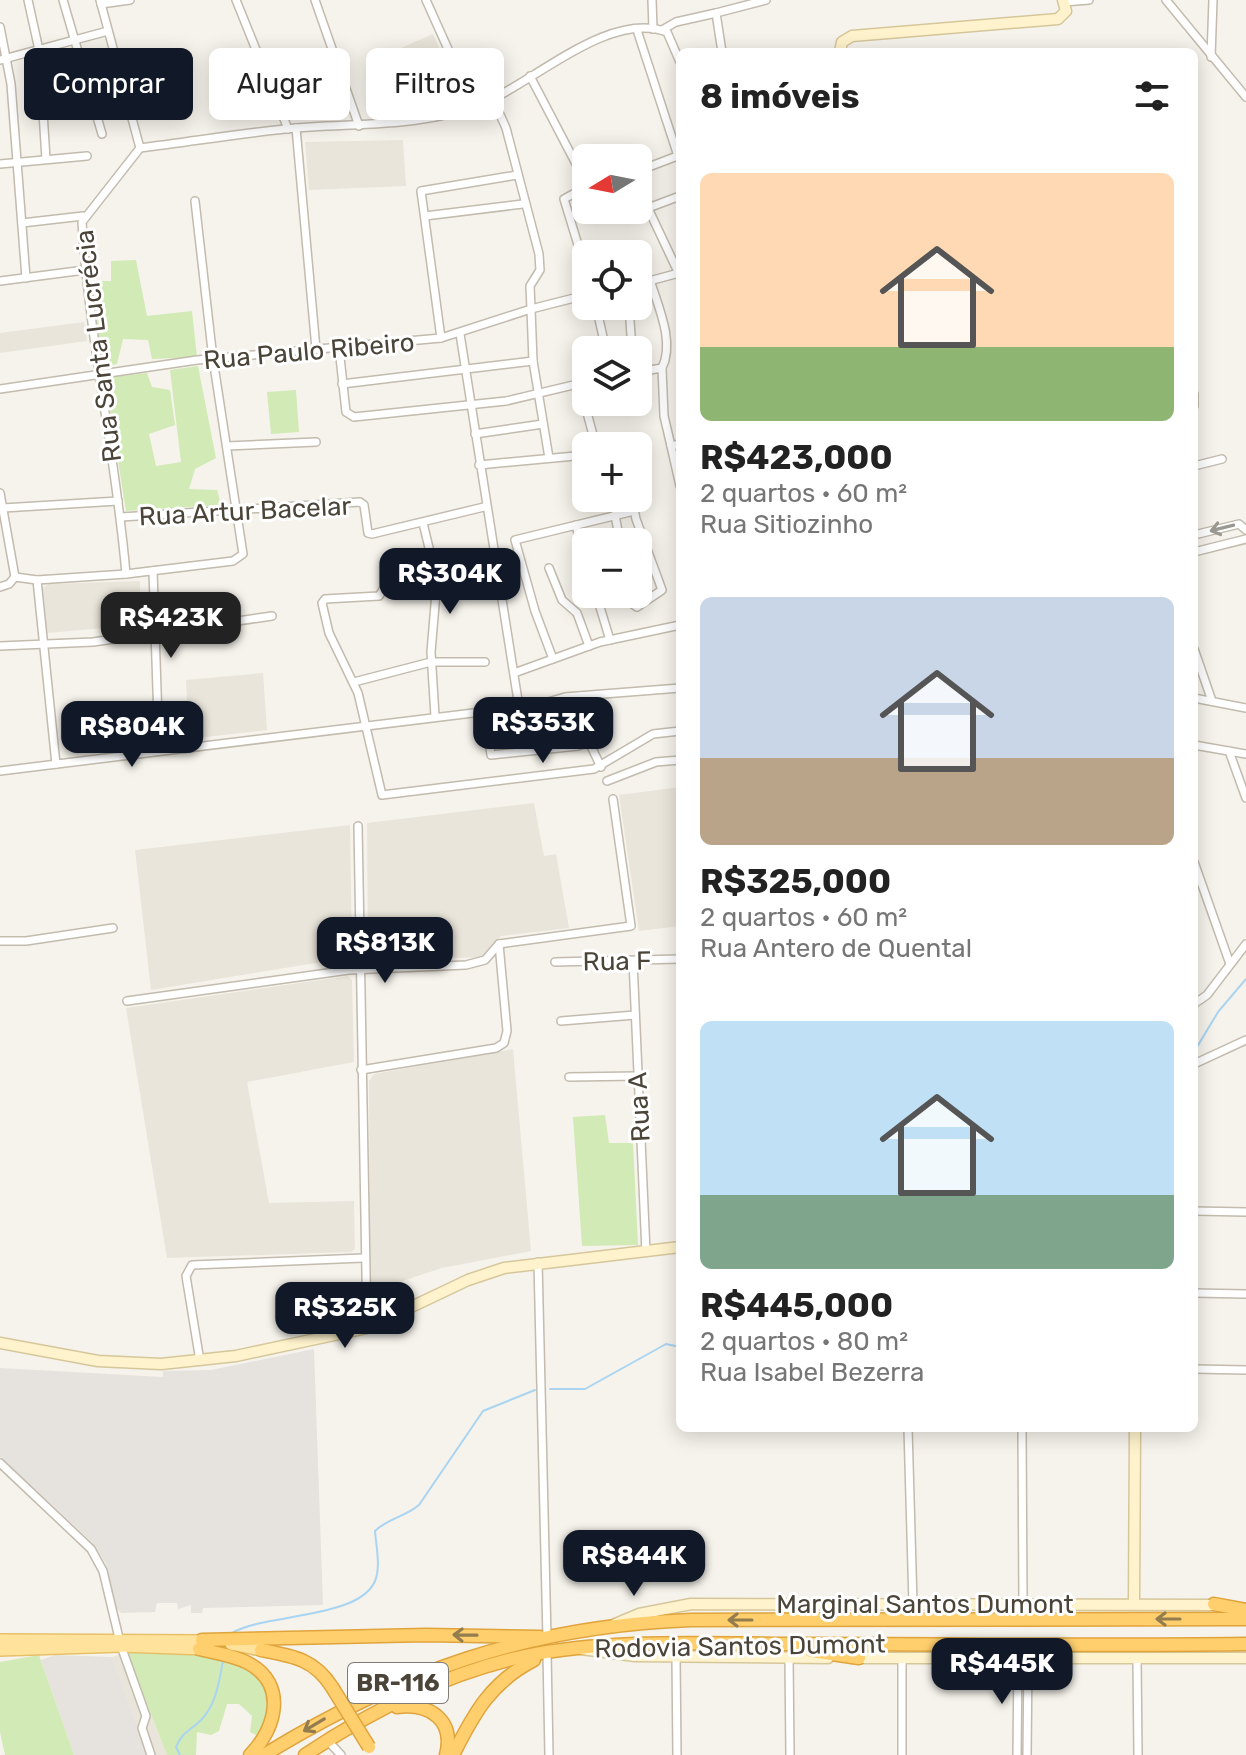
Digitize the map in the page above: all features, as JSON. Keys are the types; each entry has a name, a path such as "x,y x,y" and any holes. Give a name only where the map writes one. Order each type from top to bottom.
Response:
{"highway":[{"path":"1214,1604 1246,1607"},
{"name":"Rodovia Santos Dumont","path":"264,1755 333,1714 420,1673 474,1654 607,1628 691,1620 1246,1619"},
{"path":"200,1645 426,1635 545,1638"},
{"name":"Rodovia Santos Dumont","path":"305,1755 386,1708 462,1675 543,1653 732,1644 1246,1644"},
{"path":"732,1644 753,1650 817,1651 859,1658"},
{"path":"200,1645 246,1662 259,1670 269,1684 274,1700 272,1722 264,1740 250,1755"},
{"path":"261,1650 309,1662 332,1687 372,1751"},
{"path":"453,1755 476,1710 492,1688 543,1653"},
{"path":"386,1708 414,1705 436,1713 448,1735 446,1755"}],"main road":[{"path":"841,48 842,42 852,36 1058,19 1066,11 1069,1"},
{"path":"0,1343 98,1361 200,1361 266,1351 367,1328 468,1280 538,1262 676,1248"},
{"path":"1134,1604 1135,1432"},
{"name":"Marginal Santos Dumont","path":"607,1628 639,1614 691,1604 1214,1604"},
{"path":"0,1640 200,1645 261,1650"},
{"path":"0,1650 120,1642"},
{"name":"Marginal Santos Dumont","path":"579,1649 598,1654 676,1658 1246,1658"}],"street":[{"path":"28,0 39,48"},
{"path":"63,0 102,134"},
{"path":"130,0 101,2 140,148 292,129 435,120"},
{"path":"236,0 292,129 316,349"},
{"path":"315,0 359,126"},
{"path":"426,0 448,48"},
{"path":"652,0 658,29"},
{"path":"1069,1 1089,0"},
{"path":"1166,0 1246,97"},
{"path":"1211,57 1213,0"},
{"path":"504,92 564,53 637,30 658,29 766,1"},
{"path":"716,13 721,48"},
{"path":"0,27 17,162 26,278"},
{"path":"658,29 667,32 676,53"},
{"path":"637,30 676,147"},
{"path":"47,48 108,31"},
{"path":"3,60 24,54"},
{"path":"530,76 572,158"},
{"path":"43,120 46,159"},
{"path":"502,120 541,264 531,283 533,361 549,458"},
{"name":"Rua Santa Lucrécia","path":"126,574 121,517 97,372 85,270 83,216 113,186 140,148"},
{"path":"0,164 87,156"},
{"path":"652,166 676,157"},
{"path":"441,338 421,195 424,189 517,175"},
{"path":"572,194 564,199 577,240"},
{"path":"652,206 676,198"},
{"path":"15,577 37,580 126,574 233,561 243,554 213,359 195,201"},
{"path":"425,216 523,204"},
{"path":"22,223 83,216"},
{"path":"652,216 676,265"},
{"path":"0,281 85,270"},
{"path":"652,279 676,272"},
{"path":"652,287 665,335 666,357 662,368 664,416 676,445"},
{"name":"Rua Paulo Ribeiro","path":"0,389 97,372 441,338 572,299"},
{"path":"460,334 484,507 519,707"},
{"path":"339,348 349,416 506,401 572,384"},
{"path":"342,384 533,361"},
{"path":"652,370 662,368"},
{"path":"475,434 543,424"},
{"path":"227,446 316,442"},
{"path":"479,465 572,456"},
{"path":"1198,465 1222,459"},
{"path":"0,493 2,521 15,577"},
{"path":"3,508 118,501"},
{"name":"Rua Artur Bacelar","path":"121,517 360,502 364,505 369,534 484,507"},
{"path":"553,659 535,611 515,540 629,512"},
{"path":"615,515 617,528"},
{"path":"423,523 437,581 431,662 435,716"},
{"path":"1198,534 1239,524 1246,530"},
{"path":"1198,551 1246,539"},
{"path":"652,562 662,590 652,597"},
{"path":"549,568 562,600 577,613 589,646"},
{"path":"153,571 159,750"},
{"path":"0,587 9,584 15,577"},
{"path":"37,580 56,764"},
{"path":"437,581 389,580 379,596 324,600 329,633 354,682 377,787 382,795 601,767 653,734 676,731"},
{"path":"600,608 610,640"},
{"path":"0,646 93,642 272,616"},
{"path":"514,673 589,646 676,626"},
{"path":"1198,661 1212,701"},
{"path":"354,682 431,662 485,662"},
{"path":"0,771 519,707 580,696 676,688"},
{"path":"580,696 589,742 601,767"},
{"path":"1198,699 1246,708"},
{"path":"485,711 491,755 589,742"},
{"path":"1198,746 1246,754"},
{"path":"1229,751 1246,798"},
{"path":"607,781 656,762 676,760"},
{"path":"127,1001 360,970 472,964 485,960 499,944 631,926 613,799"},
{"path":"358,826 363,1258 367,1328"},
{"path":"1198,873 1230,964"},
{"path":"0,941 26,941 113,928"},
{"path":"361,1070 496,1048 504,1043 507,1031 499,944"},
{"path":"1198,1001 1207,995 1246,944"},
{"name":"Rua F","path":"555,962 676,959"},
{"name":"Rua A","path":"633,961 646,1252"},
{"path":"203,978 204,991"},
{"path":"561,1021 635,1015"},
{"path":"1198,1062 1246,1040"},
{"path":"569,1077 638,1076"},
{"path":"1198,1211 1246,1212"},
{"path":"200,1361 186,1276 192,1265 363,1258"},
{"path":"538,1262 545,1638"},
{"path":"1198,1293 1246,1294"},
{"path":"1198,1369 1246,1370"},
{"path":"908,1432 913,1604"},
{"path":"1022,1432 1023,1604"},
{"path":"0,1463 91,1549 103,1571 120,1642 146,1716 142,1728 151,1755"},
{"path":"543,1653 549,1755"},
{"path":"902,1657 902,1755"},
{"path":"1017,1755 1023,1657"},
{"path":"1023,1657 1027,1755"},
{"path":"676,1658 677,1755"},
{"path":"789,1658 790,1755"},
{"path":"1137,1658 1138,1755"},
{"path":"1017,1727 1027,1727"},
{"path":"327,1740 341,1755"}],"shaded area":[{"path":"433,34 439,48 401,48"},
{"path":"403,140 406,186 309,190 305,142"},
{"path":"84,322 87,341 0,353 0,333"},
{"path":"140,581 140,625 47,633 43,588 48,584"},
{"path":"263,673 267,730 189,739 186,680"},
{"path":"676,788 676,926 639,931 619,795"},
{"path":"534,803 544,856 556,854 569,928 501,936 481,957 371,962 368,959 367,823"},
{"path":"350,825 352,957 151,990 135,850"},
{"path":"348,976 352,980 354,1062 247,1082 269,1203 354,1201 355,1249 351,1252 167,1258 126,1008"},
{"path":"513,1049 531,1251 442,1268 375,1290 370,1287 369,1081 374,1074"},
{"path":"314,1349 323,1605 203,1608 202,1613 191,1613 191,1605 178,1609 177,1603 157,1603 155,1612 121,1613 115,1606 106,1564 93,1543 0,1457 0,1368 163,1377 163,1371 211,1370"},
{"path":"127,1652 167,1755 148,1755 112,1657"},
{"path":"55,1655 112,1657 148,1755 74,1755 41,1660"}],"green space":[{"path":"136,260 147,316 192,311 197,357 152,359 148,340 123,339 117,364 99,368 96,281 111,281 111,261"},
{"path":"198,366 216,458 195,469 189,489 217,490 221,505 126,511 105,378 147,373 152,387 170,390 175,425 149,434 156,466 181,462 170,370"},
{"path":"296,390 299,432 271,434 267,392"},
{"path":"605,1115 609,1143 633,1143 638,1245 582,1246 573,1117"},
{"path":"127,1652 190,1654 238,1661 267,1684 269,1722 256,1740 256,1735 250,1732 252,1716 239,1704 227,1704 219,1731 211,1735 197,1732 196,1755 167,1755"},
{"path":"39,1655 74,1755 5,1755 0,1732 0,1662"}],"waterway":[{"path":"1198,1045 1218,1012 1246,979"},
{"path":"550,1389 585,1389 666,1344 676,1346"},
{"path":"232,1633 266,1622 332,1609 366,1593 377,1575 375,1531 419,1505 483,1411 535,1390"},
{"path":"180,1755 176,1747 178,1742 206,1714 218,1685 223,1661"}]}
